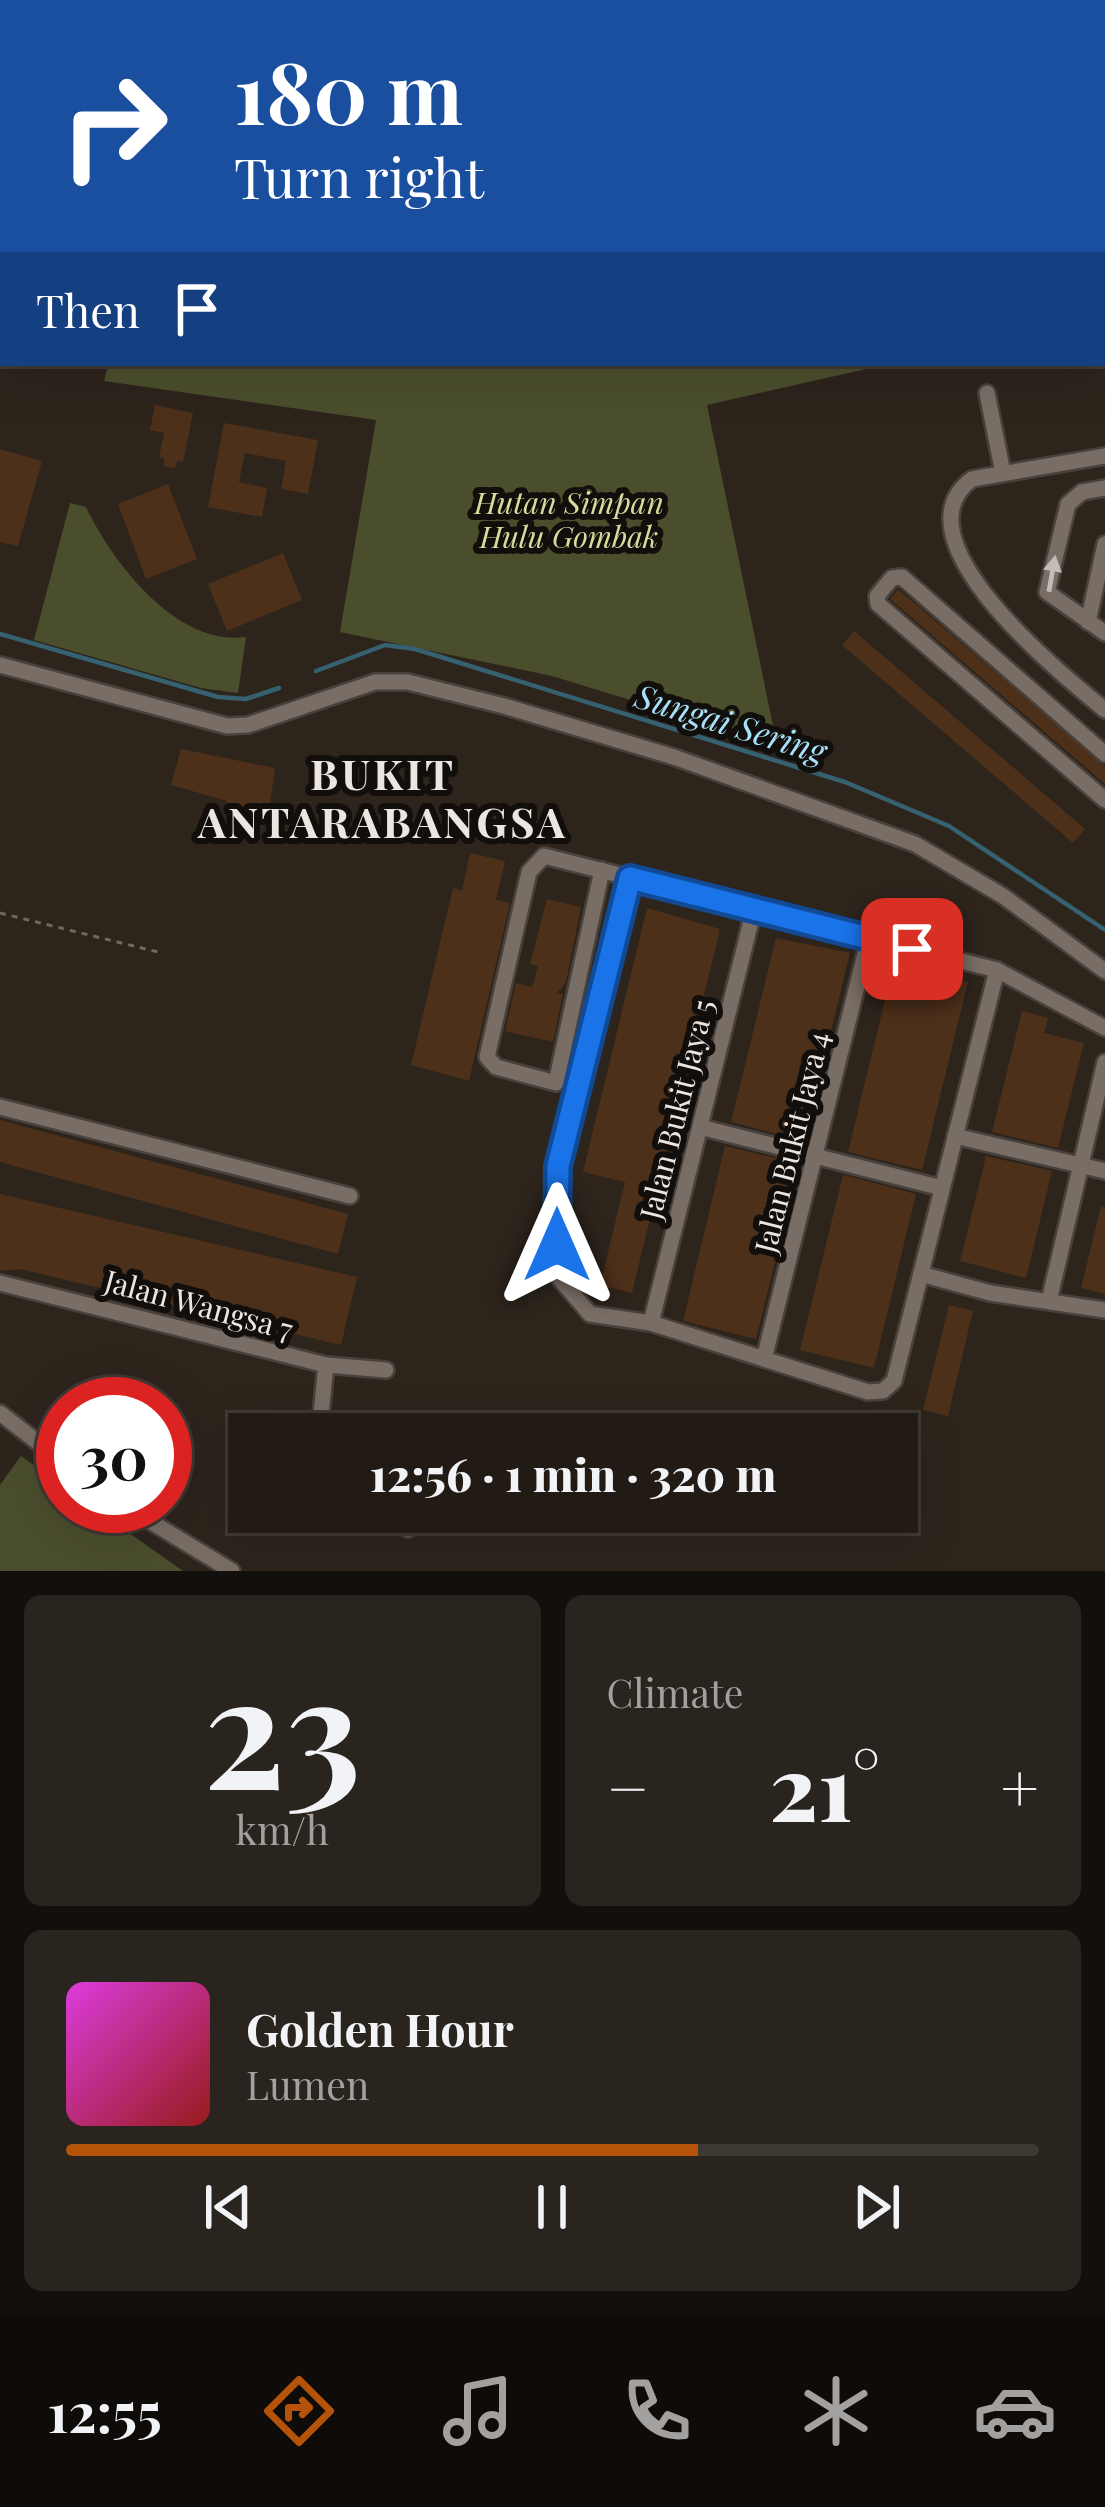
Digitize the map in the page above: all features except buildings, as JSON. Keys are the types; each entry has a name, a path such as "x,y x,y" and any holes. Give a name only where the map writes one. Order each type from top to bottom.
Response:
{"street":[{"path":"987,392 1003,472"},
{"path":"1105,456 972,479 953,507 954,541 976,584 1010,626 1105,710"},
{"path":"1105,488 1082,492 1068,504 1048,582 1051,600 1105,633"},
{"path":"1088,622 1105,544"},
{"path":"1105,754 902,578 892,578 877,596 878,604 1105,800"},
{"path":"0,665 226,726 248,725 375,682 407,682 504,706 674,758 915,844 1003,896 1105,970"},
{"path":"602,871 556,1084 490,1064 529,872 544,856 997,970 1105,1028"},
{"path":"630,878 558,1166 559,1278 569,1296 590,1314 651,1322 868,1392 884,1391 894,1381 997,970"},
{"name":"Jalan Bukit Jaya 5","path":"651,1322 754,909"},
{"name":"Jalan Bukit Jaya 4","path":"764,1359 869,938"},
{"path":"1049,1301 1105,1063"},
{"path":"0,1107 350,1196"},
{"path":"700,1127 942,1188"},
{"path":"956,1136 1105,1171"},
{"path":"921,1274 1105,1310"},
{"name":"Jalan Wangsa 7","path":"0,1283 326,1365 386,1370"},
{"path":"321,1413 326,1365"},
{"path":"0,1413 36,1441"},
{"path":"169,1533 232,1571"}],"path":[{"path":"0,913 158,952"}],"green space":[{"name":"Hutan Simpan Hulu Gombak","path":"108,366 880,366 707,405 777,745 552,676 340,632 376,420 104,381"},
{"path":"70,503 86,507 130,575 172,615 220,637 246,637 238,693 201,688 34,640"},
{"path":"21,1456 36,1467 36,1533 129,1533 183,1571 0,1571 0,1485"}],"waterway":[{"name":"Sungai Sering","path":"0,634 218,697 246,699 279,688"},
{"name":"Sungai Sering","path":"316,671 385,645 415,649 845,782 949,826 1105,930"}],"district":[{"name":"BUKIT ANTARABANGSA","path":"383,797"}],"route":[{"path":"557,1245 558,1166 630,878 912,949"}]}
